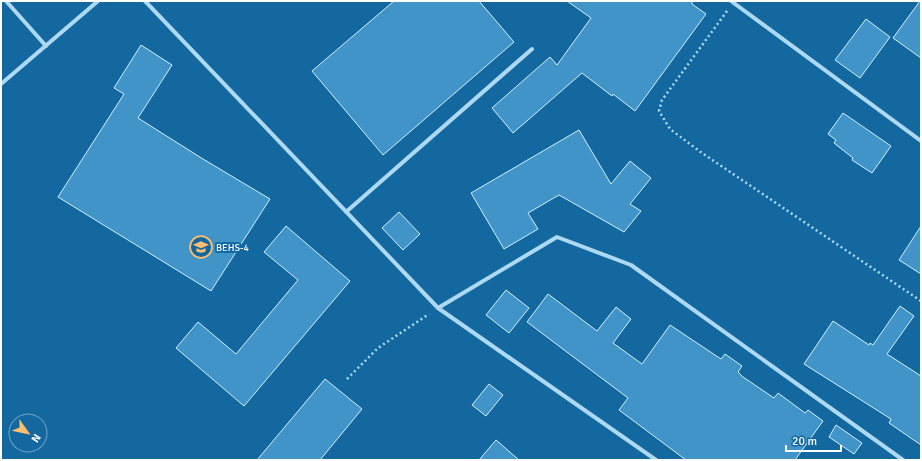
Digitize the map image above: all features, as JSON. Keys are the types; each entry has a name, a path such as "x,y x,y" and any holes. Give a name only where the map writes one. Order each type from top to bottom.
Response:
{"street":[{"path":"6,1 46,46"},
{"path":"1,84 98,1"},
{"path":"144,1 438,308 656,460"},
{"path":"733,2 921,140"},
{"path":"346,212 532,49"},
{"path":"438,308 557,238 631,265 903,460"}],"path":[{"path":"733,2 662,100 659,111 670,129 702,153 921,301"},
{"path":"347,379 378,348 438,308"}],"building":[{"path":"394,1 479,1 514,42 383,155 312,71"},
{"path":"567,1 692,1 692,4 706,14 635,111 613,94 612,96 582,73 513,133 492,108 550,57 557,65 591,18"},
{"path":"921,1 921,58 893,38"},
{"path":"866,19 890,37 860,78 835,60"},
{"path":"141,45 172,65 138,118 270,199 211,291 58,197 124,94 114,88"},
{"path":"843,113 891,146 872,173 852,160 853,158 834,143 836,140 828,134"},
{"path":"579,130 611,184 630,161 651,178 630,204 641,211 624,232 559,195 528,213 538,229 504,249 471,193"},
{"path":"399,212 420,234 403,250 382,228"},
{"path":"286,226 350,281 244,406 176,348 198,322 236,354 298,280 264,252"},
{"path":"921,226 921,274 899,260"},
{"path":"506,290 529,308 509,333 486,315"},
{"path":"548,294 597,331 616,307 631,319 613,343 642,364 670,325 721,359 725,354 742,366 738,372 743,377 774,398 778,393 805,413 808,410 823,421 795,460 686,460 619,410 628,398 527,322"},
{"path":"900,306 914,316 887,354 921,376 921,445 889,423 891,419 804,364 833,321 869,345 870,343 873,345"},
{"path":"325,379 362,409 320,460 257,460"},
{"path":"489,384 503,395 486,416 472,405"},
{"path":"836,425 862,443 854,454 829,437"},
{"path":"496,440 519,460 479,460"}],"place":[{"name":"BEHS-4","path":"201,247"}]}
